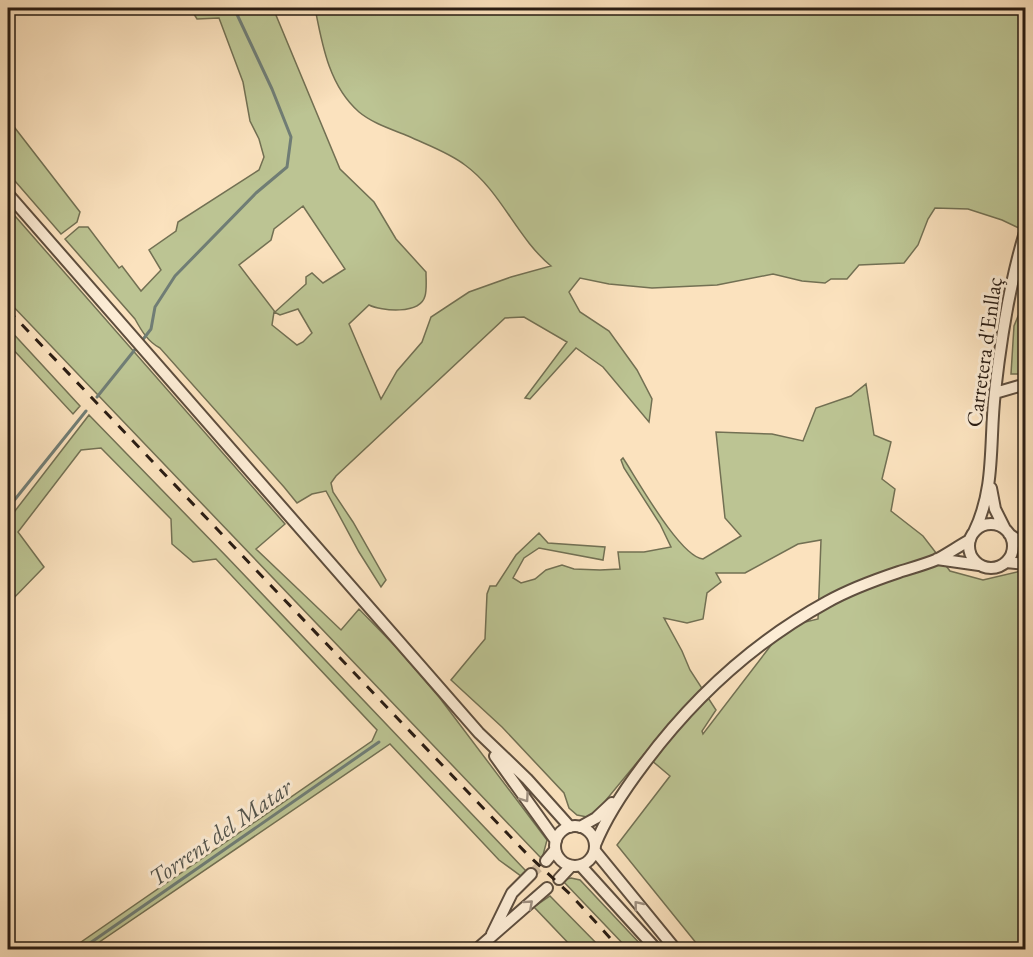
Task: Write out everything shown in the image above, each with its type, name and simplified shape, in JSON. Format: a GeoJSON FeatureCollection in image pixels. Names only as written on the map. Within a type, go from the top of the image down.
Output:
{"type":"FeatureCollection","features":[{"type":"Feature","properties":{"kind":"street"},"geometry":{"type":"LineString","coordinates":[[8,194],[479,733],[575,827],[588,831],[595,848],[676,950]]}},
{"type":"Feature","properties":{"kind":"street","name":"Carretera d'Enllaç"},"geometry":{"type":"LineString","coordinates":[[972,536],[985,507],[990,483],[997,374],[1009,301],[1026,229]]}},
{"type":"Feature","properties":{"kind":"street"},"geometry":{"type":"LineString","coordinates":[[995,393],[1019,386],[997,374]]}},
{"type":"Feature","properties":{"kind":"street","name":"Carretera d'Enllaç"},"geometry":{"type":"LineString","coordinates":[[990,483],[995,509],[1007,532]]}},
{"type":"Feature","properties":{"kind":"street"},"geometry":{"type":"LineString","coordinates":[[546,861],[561,832],[596,818],[624,790],[686,712],[715,682],[746,655],[785,627],[829,601],[883,577],[937,559],[985,525],[993,524],[1026,546]]}},
{"type":"Feature","properties":{"kind":"street"},"geometry":{"type":"LineString","coordinates":[[1006,562],[1013,548],[1007,532]]}},
{"type":"Feature","properties":{"kind":"street"},"geometry":{"type":"LineString","coordinates":[[972,536],[970,554],[979,565]]}},
{"type":"Feature","properties":{"kind":"street"},"geometry":{"type":"LineString","coordinates":[[937,559],[994,568],[1006,562],[1026,564]]}},
{"type":"Feature","properties":{"kind":"street"},"geometry":{"type":"LineString","coordinates":[[479,733],[555,845],[560,860],[576,866],[657,950]]}},
{"type":"Feature","properties":{"kind":"street"},"geometry":{"type":"LineString","coordinates":[[558,879],[589,860],[604,824],[624,790]]}},
{"type":"Feature","properties":{"kind":"street"},"geometry":{"type":"LineString","coordinates":[[490,937],[512,893],[531,874]]}},
{"type":"Feature","properties":{"kind":"street"},"geometry":{"type":"LineString","coordinates":[[476,950],[547,888]]}},
{"type":"Feature","properties":{"kind":"street"},"geometry":{"type":"LineString","coordinates":[[510,921],[512,893]]}},
{"type":"Feature","properties":{"kind":"green space"},"geometry":{"type":"Polygon","coordinates":[[[197,8],[273,8],[340,169],[374,202],[396,239],[426,272],[425,296],[422,302],[400,310],[382,309],[369,305],[349,324],[381,399],[397,371],[422,342],[431,317],[469,292],[551,266],[528,242],[489,188],[465,165],[452,156],[382,126],[359,112],[349,102],[340,90],[328,64],[315,8],[1025,8],[1025,231],[1002,220],[968,209],[935,208],[918,245],[904,263],[859,265],[847,279],[831,279],[825,283],[802,281],[773,274],[717,285],[652,288],[609,284],[580,278],[569,292],[580,312],[609,331],[637,370],[652,399],[649,422],[603,367],[576,348],[530,399],[525,398],[567,342],[524,317],[505,318],[331,483],[333,492],[386,580],[381,587],[326,491],[312,494],[297,503],[160,348],[148,339],[135,319],[65,239],[79,227],[88,227],[119,268],[122,266],[141,291],[161,270],[149,250],[176,231],[178,222],[259,170],[264,157],[259,139],[250,121],[243,82],[219,18],[197,19],[192,11],[197,8]],[[303,206],[274,229],[271,240],[239,265],[275,312],[306,284],[306,277],[312,273],[323,283],[345,269],[303,206]],[[298,309],[280,315],[274,312],[272,325],[297,345],[312,333],[298,309]]]}},
{"type":"Feature","properties":{"kind":"green space"},"geometry":{"type":"Polygon","coordinates":[[[8,119],[80,212],[77,222],[61,234],[8,173],[8,119]]]}},
{"type":"Feature","properties":{"kind":"green space"},"geometry":{"type":"Polygon","coordinates":[[[8,208],[285,524],[256,549],[341,630],[359,609],[396,647],[439,697],[547,840],[542,859],[8,301],[8,208]]]}},
{"type":"Feature","properties":{"kind":"green space"},"geometry":{"type":"Polygon","coordinates":[[[1025,265],[1025,374],[1011,374],[1014,326],[1021,309],[1025,265]]]}},
{"type":"Feature","properties":{"kind":"green space"},"geometry":{"type":"Polygon","coordinates":[[[8,328],[80,406],[73,414],[8,344],[8,328]]]}},
{"type":"Feature","properties":{"kind":"green space"},"geometry":{"type":"Polygon","coordinates":[[[866,384],[874,435],[891,442],[882,479],[895,489],[891,511],[923,536],[950,571],[983,580],[1025,570],[1025,949],[701,949],[617,845],[670,776],[644,754],[597,811],[587,817],[577,815],[569,808],[564,793],[502,727],[451,680],[485,639],[487,594],[490,586],[496,586],[516,555],[539,533],[548,543],[605,547],[603,560],[539,548],[524,558],[513,578],[521,583],[535,579],[546,570],[562,565],[574,569],[620,569],[618,552],[644,552],[671,547],[660,524],[624,468],[621,460],[623,458],[671,532],[694,555],[703,559],[741,536],[725,518],[716,432],[772,434],[803,441],[816,408],[851,396],[866,384]],[[821,540],[798,544],[745,573],[716,573],[721,582],[707,593],[703,619],[687,623],[664,618],[690,670],[716,710],[702,731],[703,734],[785,627],[818,619],[821,540]]]}},
{"type":"Feature","properties":{"kind":"green space"},"geometry":{"type":"Polygon","coordinates":[[[89,415],[527,872],[521,876],[499,860],[390,744],[89,949],[71,949],[372,741],[377,730],[216,559],[193,562],[172,544],[171,519],[101,448],[81,450],[18,532],[44,567],[8,604],[8,520],[89,415]]]}},
{"type":"Feature","properties":{"kind":"green space"},"geometry":{"type":"Polygon","coordinates":[[[571,878],[580,880],[645,949],[628,949],[562,880],[571,878]]]}},
{"type":"Feature","properties":{"kind":"green space"},"geometry":{"type":"Polygon","coordinates":[[[550,896],[602,949],[574,949],[534,907],[550,896]]]}},
{"type":"Feature","properties":{"kind":"waterway"},"geometry":{"type":"LineString","coordinates":[[141,342],[151,329],[155,307],[175,276],[256,193],[287,167],[291,137],[272,89],[234,8]]}},
{"type":"Feature","properties":{"kind":"waterway"},"geometry":{"type":"LineString","coordinates":[[97,397],[137,347]]}},
{"type":"Feature","properties":{"kind":"waterway"},"geometry":{"type":"LineString","coordinates":[[8,508],[86,411]]}},
{"type":"Feature","properties":{"kind":"waterway","name":"Torrent del Matar"},"geometry":{"type":"LineString","coordinates":[[80,950],[379,742]]}},
{"type":"Feature","properties":{"kind":"tunnel"},"geometry":{"type":"LineString","coordinates":[[531,874],[546,861]]}},
{"type":"Feature","properties":{"kind":"railway"},"geometry":{"type":"LineString","coordinates":[[8,310],[527,854],[571,895],[621,950]]}}]}
